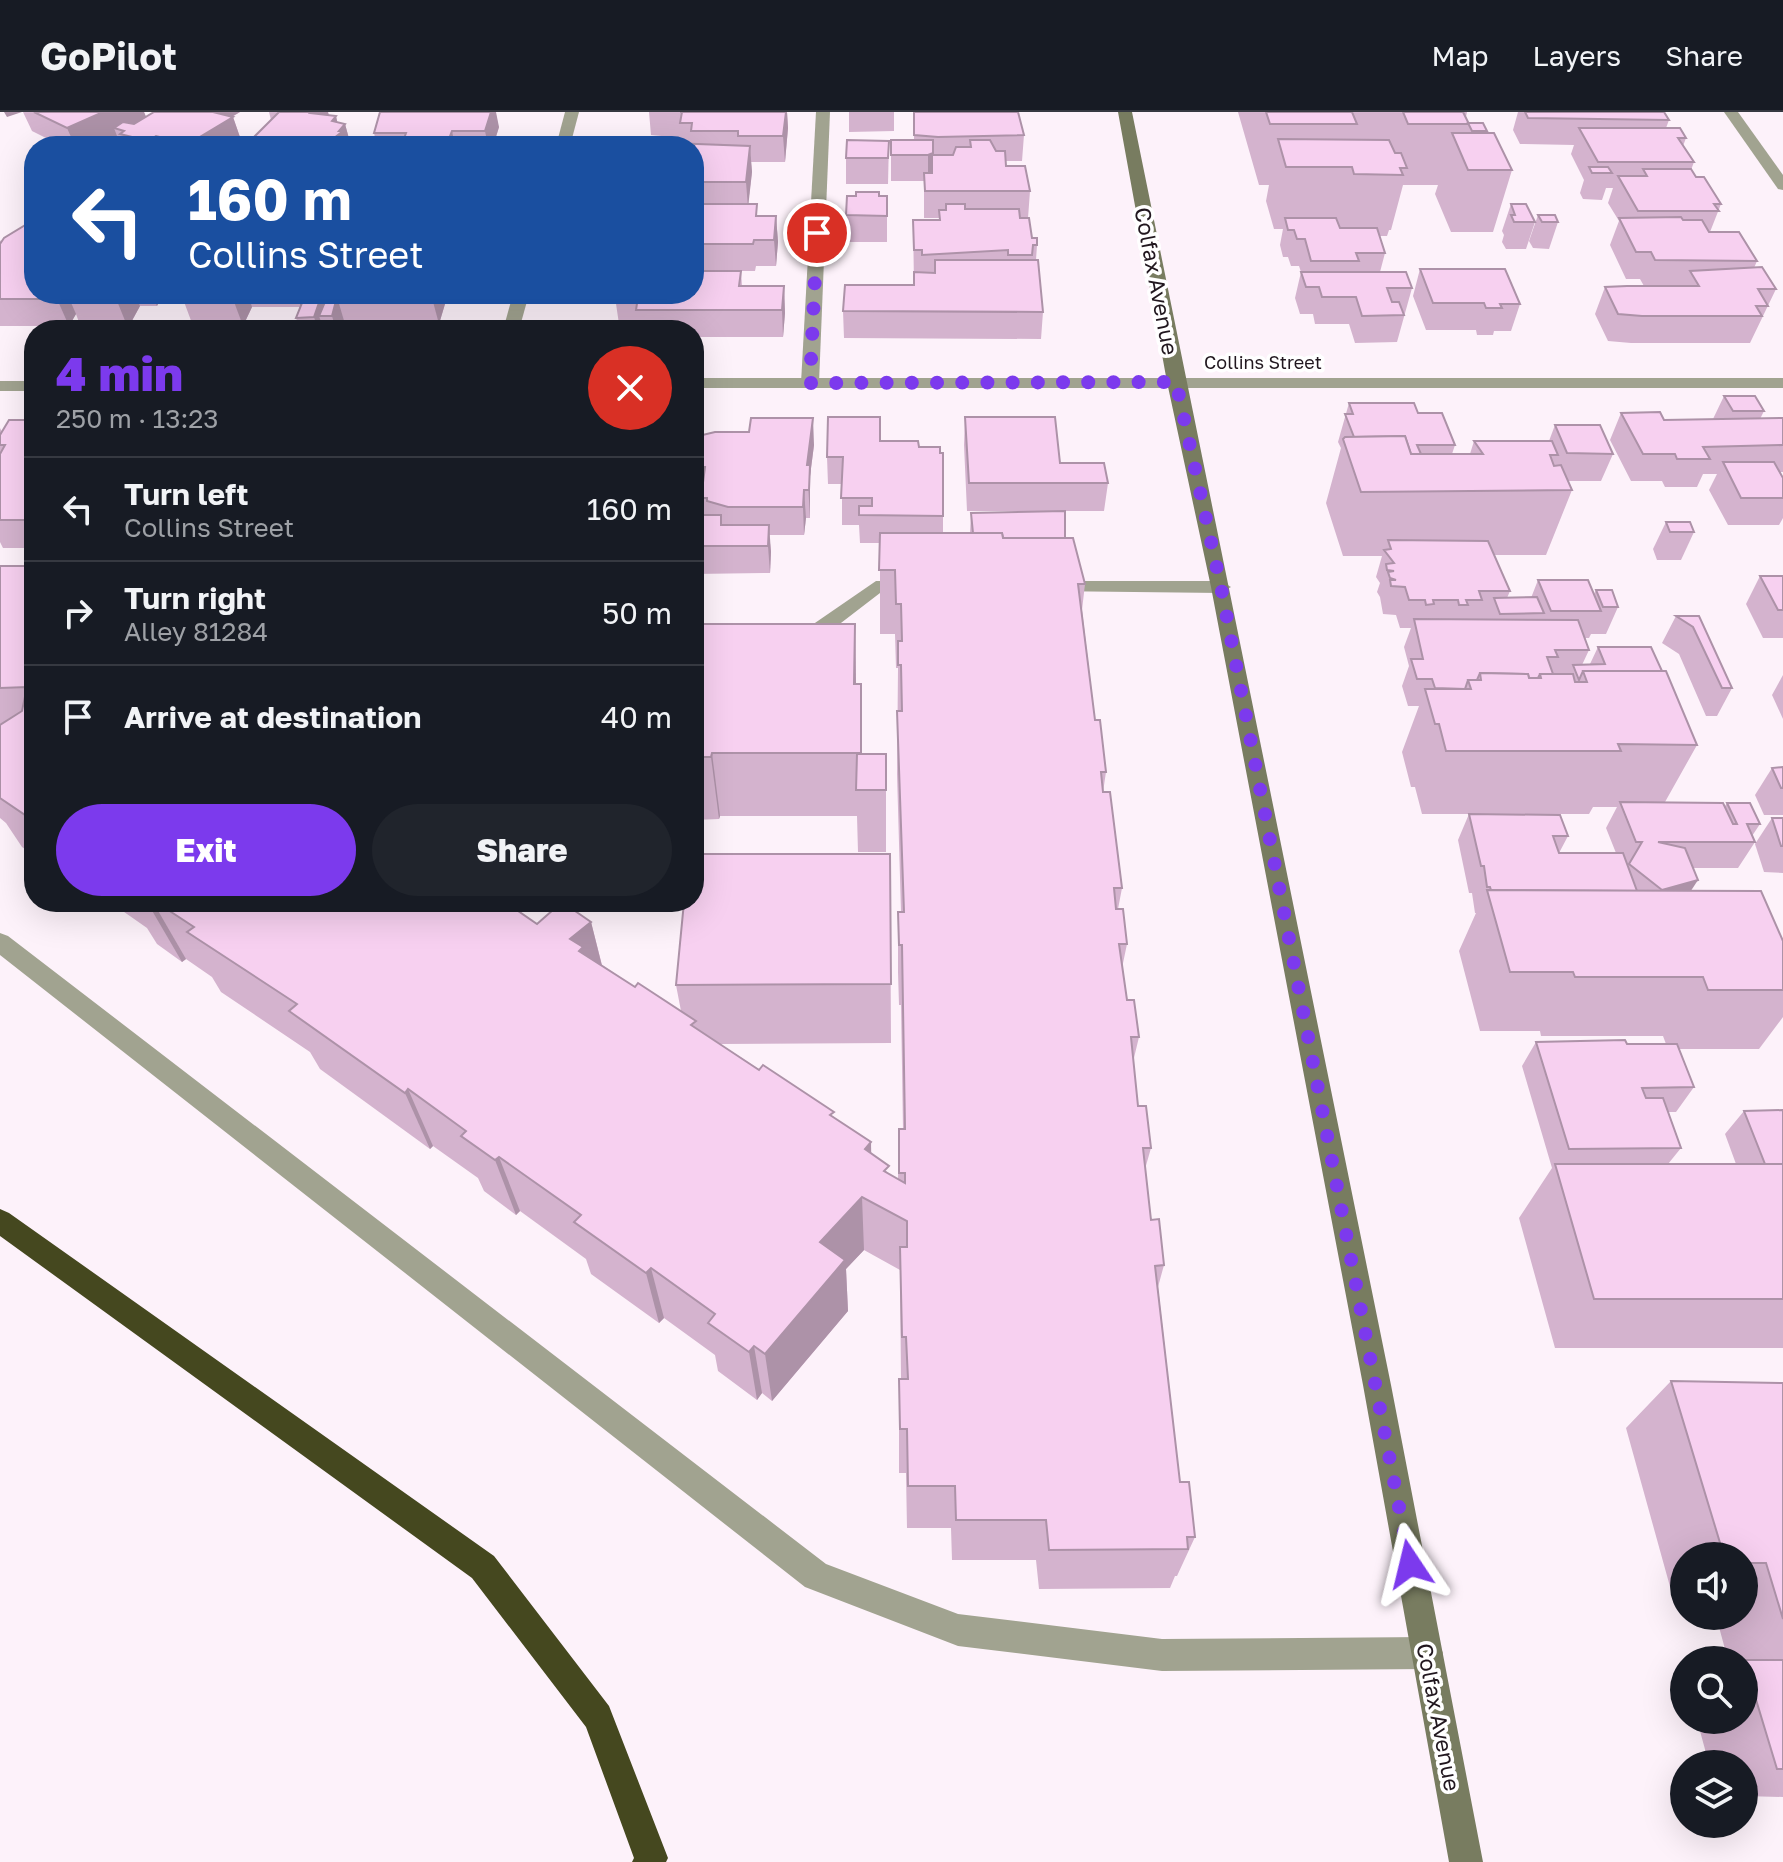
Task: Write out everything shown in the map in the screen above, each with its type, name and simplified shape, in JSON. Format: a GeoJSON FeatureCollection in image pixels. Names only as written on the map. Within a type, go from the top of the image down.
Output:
{"type":"FeatureCollection","features":[{"type":"Feature","properties":{"kind":"highway"},"geometry":{"type":"LineString","coordinates":[[0,1221],[483,1567],[598,1717],[651,1858],[649,1862]]}},
{"type":"Feature","properties":{"kind":"main road","name":"Colfax Avenue"},"geometry":{"type":"LineString","coordinates":[[1125,112],[1176,382],[1221,587],[1466,1862]]}},
{"type":"Feature","properties":{"kind":"street"},"geometry":{"type":"LineString","coordinates":[[566,136],[572,112]]}},
{"type":"Feature","properties":{"kind":"street"},"geometry":{"type":"LineString","coordinates":[[810,383],[823,112]]}},
{"type":"Feature","properties":{"kind":"street"},"geometry":{"type":"LineString","coordinates":[[1731,112],[1783,186]]}},
{"type":"Feature","properties":{"kind":"street","name":"Collins Street"},"geometry":{"type":"LineString","coordinates":[[704,383],[1783,383]]}},
{"type":"Feature","properties":{"kind":"street"},"geometry":{"type":"LineString","coordinates":[[0,386],[24,386]]}},
{"type":"Feature","properties":{"kind":"street"},"geometry":{"type":"LineString","coordinates":[[786,632],[817,631],[876,587],[939,587]]}},
{"type":"Feature","properties":{"kind":"street"},"geometry":{"type":"LineString","coordinates":[[1033,587],[1221,587]]}},
{"type":"Feature","properties":{"kind":"street"},"geometry":{"type":"LineString","coordinates":[[0,942],[816,1576],[958,1630],[1162,1655],[1427,1653]]}},
{"type":"Feature","properties":{"kind":"building"},"geometry":{"type":"Polygon","coordinates":[[[34,112],[103,112],[67,128],[34,112]]]}},
{"type":"Feature","properties":{"kind":"building"},"geometry":{"type":"Polygon","coordinates":[[[154,112],[213,112],[233,117],[201,136],[128,136],[114,128],[123,122],[134,124],[154,112]]]}},
{"type":"Feature","properties":{"kind":"building"},"geometry":{"type":"Polygon","coordinates":[[[279,112],[336,116],[332,121],[345,124],[337,136],[255,136],[279,112]]]}},
{"type":"Feature","properties":{"kind":"building"},"geometry":{"type":"Polygon","coordinates":[[[380,112],[491,112],[485,131],[452,131],[450,136],[374,133],[380,112]]]}},
{"type":"Feature","properties":{"kind":"building"},"geometry":{"type":"Polygon","coordinates":[[[682,112],[786,112],[783,136],[738,136],[738,131],[691,131],[692,123],[680,123],[682,112]]]}},
{"type":"Feature","properties":{"kind":"building"},"geometry":{"type":"Polygon","coordinates":[[[914,112],[1018,112],[1024,135],[914,135],[914,112]]]}},
{"type":"Feature","properties":{"kind":"building"},"geometry":{"type":"Polygon","coordinates":[[[1266,112],[1352,112],[1357,124],[1270,124],[1266,112]]]}},
{"type":"Feature","properties":{"kind":"building"},"geometry":{"type":"Polygon","coordinates":[[[1403,112],[1463,112],[1469,124],[1408,124],[1403,112]]]}},
{"type":"Feature","properties":{"kind":"building"},"geometry":{"type":"Polygon","coordinates":[[[1525,112],[1664,112],[1669,120],[1528,118],[1525,112]]]}},
{"type":"Feature","properties":{"kind":"building"},"geometry":{"type":"Polygon","coordinates":[[[1468,123],[1483,123],[1487,131],[1472,131],[1468,123]]]}},
{"type":"Feature","properties":{"kind":"building"},"geometry":{"type":"Polygon","coordinates":[[[1579,128],[1680,128],[1686,138],[1678,138],[1694,162],[1598,162],[1579,128]]]}},
{"type":"Feature","properties":{"kind":"building"},"geometry":{"type":"Polygon","coordinates":[[[1452,133],[1494,133],[1512,170],[1468,170],[1452,133]]]}},
{"type":"Feature","properties":{"kind":"building"},"geometry":{"type":"Polygon","coordinates":[[[1278,139],[1389,140],[1395,153],[1401,153],[1407,168],[1400,168],[1403,175],[1354,174],[1352,167],[1286,167],[1278,139]]]}},
{"type":"Feature","properties":{"kind":"building"},"geometry":{"type":"Polygon","coordinates":[[[847,140],[889,141],[888,158],[846,158],[847,140]]]}},
{"type":"Feature","properties":{"kind":"building"},"geometry":{"type":"Polygon","coordinates":[[[891,140],[933,140],[933,153],[891,155],[891,140]]]}},
{"type":"Feature","properties":{"kind":"building"},"geometry":{"type":"Polygon","coordinates":[[[970,140],[990,140],[996,151],[1005,151],[1006,166],[1025,166],[1030,191],[925,191],[924,173],[932,173],[932,155],[953,155],[956,147],[971,147],[970,140]]]}},
{"type":"Feature","properties":{"kind":"building"},"geometry":{"type":"Polygon","coordinates":[[[704,144],[750,146],[746,182],[704,182],[704,144]]]}},
{"type":"Feature","properties":{"kind":"building"},"geometry":{"type":"Polygon","coordinates":[[[1589,167],[1608,167],[1612,173],[1592,173],[1589,167]]]}},
{"type":"Feature","properties":{"kind":"building"},"geometry":{"type":"Polygon","coordinates":[[[1643,169],[1691,169],[1696,177],[1704,177],[1721,204],[1714,204],[1719,211],[1638,211],[1618,176],[1647,176],[1643,169]]]}},
{"type":"Feature","properties":{"kind":"building"},"geometry":{"type":"Polygon","coordinates":[[[856,192],[879,192],[879,196],[887,196],[887,216],[846,215],[847,196],[856,196],[856,192]]]}},
{"type":"Feature","properties":{"kind":"building"},"geometry":{"type":"Polygon","coordinates":[[[704,204],[757,204],[756,216],[776,216],[774,240],[754,240],[753,244],[704,244],[704,204]]]}},
{"type":"Feature","properties":{"kind":"building"},"geometry":{"type":"Polygon","coordinates":[[[946,204],[965,204],[965,209],[1019,209],[1020,218],[1029,218],[1032,238],[1037,238],[1032,255],[1008,255],[1008,250],[922,255],[922,250],[914,250],[913,220],[940,220],[939,210],[946,210],[946,204]]]}},
{"type":"Feature","properties":{"kind":"building"},"geometry":{"type":"Polygon","coordinates":[[[1511,204],[1526,204],[1535,222],[1514,222],[1511,204]]]}},
{"type":"Feature","properties":{"kind":"building"},"geometry":{"type":"Polygon","coordinates":[[[1538,215],[1555,215],[1558,222],[1542,222],[1538,215]]]}},
{"type":"Feature","properties":{"kind":"building"},"geometry":{"type":"Polygon","coordinates":[[[1681,217],[1683,220],[1702,220],[1709,232],[1739,232],[1757,261],[1655,260],[1651,252],[1636,252],[1619,218],[1681,217]]]}},
{"type":"Feature","properties":{"kind":"building"},"geometry":{"type":"Polygon","coordinates":[[[1285,218],[1336,218],[1340,228],[1377,228],[1385,253],[1356,253],[1359,261],[1311,261],[1305,239],[1297,239],[1294,230],[1288,230],[1285,218]]]}},
{"type":"Feature","properties":{"kind":"building"},"geometry":{"type":"Polygon","coordinates":[[[24,226],[24,299],[0,299],[0,244],[24,226]]]}},
{"type":"Feature","properties":{"kind":"building"},"geometry":{"type":"Polygon","coordinates":[[[935,260],[1038,260],[1043,312],[843,311],[845,285],[914,285],[914,272],[935,273],[935,260]]]}},
{"type":"Feature","properties":{"kind":"building"},"geometry":{"type":"Polygon","coordinates":[[[1762,267],[1776,289],[1758,289],[1768,306],[1756,306],[1762,316],[1618,314],[1605,287],[1699,286],[1690,271],[1762,267]]]}},
{"type":"Feature","properties":{"kind":"building"},"geometry":{"type":"Polygon","coordinates":[[[1420,269],[1505,269],[1520,304],[1486,308],[1484,303],[1433,303],[1420,269]]]}},
{"type":"Feature","properties":{"kind":"building"},"geometry":{"type":"Polygon","coordinates":[[[704,271],[741,271],[739,286],[784,286],[782,310],[636,310],[637,304],[704,304],[704,271]]]}},
{"type":"Feature","properties":{"kind":"building"},"geometry":{"type":"Polygon","coordinates":[[[1301,272],[1406,272],[1412,288],[1387,288],[1392,302],[1399,302],[1404,315],[1362,316],[1356,297],[1322,297],[1319,287],[1306,287],[1301,272]]]}},
{"type":"Feature","properties":{"kind":"building"},"geometry":{"type":"Polygon","coordinates":[[[302,304],[319,304],[314,317],[296,318],[302,304]]]}},
{"type":"Feature","properties":{"kind":"building"},"geometry":{"type":"Polygon","coordinates":[[[324,304],[335,304],[332,316],[319,316],[324,304]]]}},
{"type":"Feature","properties":{"kind":"building"},"geometry":{"type":"Polygon","coordinates":[[[1724,396],[1755,396],[1764,411],[1733,411],[1724,396]]]}},
{"type":"Feature","properties":{"kind":"building"},"geometry":{"type":"Polygon","coordinates":[[[1349,403],[1414,403],[1418,413],[1442,413],[1455,445],[1417,445],[1421,454],[1411,454],[1405,436],[1354,437],[1345,414],[1353,414],[1349,403]]]}},
{"type":"Feature","properties":{"kind":"building"},"geometry":{"type":"Polygon","coordinates":[[[1660,412],[1664,420],[1783,418],[1783,445],[1703,447],[1710,459],[1677,459],[1675,454],[1643,454],[1621,413],[1660,412]]]}},
{"type":"Feature","properties":{"kind":"building"},"geometry":{"type":"Polygon","coordinates":[[[828,417],[880,417],[880,441],[918,441],[919,447],[940,447],[940,453],[943,453],[943,516],[859,515],[859,506],[872,506],[872,498],[841,498],[843,457],[827,457],[828,417]]]}},
{"type":"Feature","properties":{"kind":"building"},"geometry":{"type":"Polygon","coordinates":[[[965,417],[1055,417],[1060,463],[1104,463],[1108,483],[969,483],[965,417]]]}},
{"type":"Feature","properties":{"kind":"building"},"geometry":{"type":"Polygon","coordinates":[[[751,418],[813,418],[807,465],[810,465],[809,490],[804,490],[803,507],[728,507],[704,498],[704,435],[749,432],[751,418]]]}},
{"type":"Feature","properties":{"kind":"building"},"geometry":{"type":"Polygon","coordinates":[[[9,420],[24,420],[24,520],[0,520],[0,454],[5,445],[0,445],[0,435],[9,420]]]}},
{"type":"Feature","properties":{"kind":"building"},"geometry":{"type":"Polygon","coordinates":[[[1555,425],[1600,425],[1613,454],[1567,453],[1555,425]]]}},
{"type":"Feature","properties":{"kind":"building"},"geometry":{"type":"Polygon","coordinates":[[[1405,436],[1411,454],[1483,454],[1474,441],[1552,441],[1558,455],[1550,455],[1554,466],[1561,465],[1572,490],[1361,492],[1343,439],[1405,436]]]}},
{"type":"Feature","properties":{"kind":"building"},"geometry":{"type":"Polygon","coordinates":[[[1723,462],[1774,462],[1783,478],[1783,498],[1741,498],[1723,462]]]}},
{"type":"Feature","properties":{"kind":"building"},"geometry":{"type":"Polygon","coordinates":[[[1065,511],[1065,538],[1003,538],[1002,533],[973,533],[971,513],[1065,511]]]}},
{"type":"Feature","properties":{"kind":"building"},"geometry":{"type":"Polygon","coordinates":[[[704,515],[721,515],[721,525],[769,525],[768,546],[704,546],[704,515]]]}},
{"type":"Feature","properties":{"kind":"building"},"geometry":{"type":"Polygon","coordinates":[[[1666,522],[1690,522],[1694,532],[1670,532],[1666,522]]]}},
{"type":"Feature","properties":{"kind":"building"},"geometry":{"type":"Polygon","coordinates":[[[880,533],[1002,533],[1003,538],[1073,538],[1085,584],[1078,584],[1095,720],[1100,720],[1106,772],[1101,772],[1103,792],[1110,792],[1122,888],[1114,888],[1116,909],[1123,909],[1127,944],[1119,944],[1127,1000],[1134,1000],[1139,1037],[1131,1037],[1138,1106],[1146,1106],[1151,1148],[1143,1148],[1151,1220],[1159,1219],[1164,1265],[1155,1266],[1180,1482],[1189,1482],[1195,1537],[1187,1537],[1188,1549],[1049,1550],[1046,1520],[956,1520],[955,1486],[908,1486],[907,1429],[900,1429],[899,1379],[908,1379],[906,1337],[902,1337],[900,1247],[907,1247],[907,1221],[862,1197],[820,1242],[845,1260],[765,1354],[754,1346],[749,1352],[708,1323],[715,1314],[651,1268],[646,1273],[574,1222],[581,1215],[499,1157],[495,1160],[461,1136],[466,1131],[408,1089],[405,1093],[289,1011],[297,1004],[187,932],[194,927],[171,912],[520,912],[537,924],[551,912],[576,912],[591,922],[570,939],[583,947],[579,951],[635,987],[638,983],[696,1021],[691,1025],[759,1070],[763,1065],[834,1112],[830,1115],[871,1142],[865,1149],[889,1166],[884,1171],[905,1183],[905,1173],[899,1173],[899,1129],[905,1129],[902,945],[899,945],[898,912],[904,912],[897,711],[902,711],[901,665],[898,665],[898,641],[902,641],[901,604],[896,604],[895,570],[879,570],[880,533]]]}},
{"type":"Feature","properties":{"kind":"building"},"geometry":{"type":"Polygon","coordinates":[[[1388,540],[1488,541],[1510,591],[1479,591],[1482,600],[1466,600],[1468,605],[1459,605],[1458,600],[1433,600],[1434,604],[1426,605],[1425,600],[1409,600],[1405,587],[1391,586],[1390,580],[1396,580],[1390,578],[1388,572],[1394,571],[1387,570],[1386,564],[1394,563],[1384,550],[1391,549],[1388,540]]]}},
{"type":"Feature","properties":{"kind":"building"},"geometry":{"type":"Polygon","coordinates":[[[0,566],[24,566],[24,687],[0,688],[0,566]]]}},
{"type":"Feature","properties":{"kind":"building"},"geometry":{"type":"Polygon","coordinates":[[[1760,576],[1783,576],[1783,610],[1778,610],[1760,576]]]}},
{"type":"Feature","properties":{"kind":"building"},"geometry":{"type":"Polygon","coordinates":[[[1538,580],[1588,580],[1601,611],[1551,611],[1538,580]]]}},
{"type":"Feature","properties":{"kind":"building"},"geometry":{"type":"Polygon","coordinates":[[[1596,590],[1612,590],[1618,607],[1603,607],[1596,590]]]}},
{"type":"Feature","properties":{"kind":"building"},"geometry":{"type":"Polygon","coordinates":[[[1537,597],[1544,613],[1500,614],[1494,598],[1537,597]]]}},
{"type":"Feature","properties":{"kind":"building"},"geometry":{"type":"Polygon","coordinates":[[[1676,616],[1699,616],[1732,688],[1722,688],[1693,627],[1676,616]]]}},
{"type":"Feature","properties":{"kind":"building"},"geometry":{"type":"Polygon","coordinates":[[[1414,619],[1578,620],[1589,650],[1555,650],[1558,657],[1547,657],[1553,674],[1540,674],[1538,678],[1529,678],[1528,674],[1480,673],[1477,680],[1468,680],[1465,689],[1435,688],[1432,679],[1417,679],[1411,659],[1423,659],[1414,619]]]}},
{"type":"Feature","properties":{"kind":"building"},"geometry":{"type":"Polygon","coordinates":[[[704,624],[855,624],[854,684],[861,684],[861,753],[712,753],[711,757],[704,757],[704,624]]]}},
{"type":"Feature","properties":{"kind":"building"},"geometry":{"type":"Polygon","coordinates":[[[1598,647],[1651,647],[1662,671],[1583,671],[1579,680],[1573,665],[1605,664],[1598,647]]]}},
{"type":"Feature","properties":{"kind":"building"},"geometry":{"type":"Polygon","coordinates":[[[1583,671],[1666,671],[1697,745],[1618,744],[1621,751],[1446,751],[1425,689],[1471,689],[1468,680],[1481,680],[1480,673],[1528,674],[1529,678],[1541,678],[1540,674],[1573,674],[1575,682],[1587,682],[1583,671]]]}},
{"type":"Feature","properties":{"kind":"building"},"geometry":{"type":"Polygon","coordinates":[[[24,701],[24,814],[0,798],[0,725],[22,711],[24,701]]]}},
{"type":"Feature","properties":{"kind":"building"},"geometry":{"type":"Polygon","coordinates":[[[857,754],[886,754],[886,790],[856,790],[857,754]]]}},
{"type":"Feature","properties":{"kind":"building"},"geometry":{"type":"Polygon","coordinates":[[[1783,767],[1783,788],[1781,788],[1772,768],[1783,767]]]}},
{"type":"Feature","properties":{"kind":"building"},"geometry":{"type":"Polygon","coordinates":[[[1620,802],[1723,803],[1733,824],[1737,824],[1727,803],[1750,803],[1760,824],[1747,824],[1755,842],[1658,842],[1685,848],[1698,880],[1662,890],[1629,864],[1642,842],[1636,842],[1620,802]]]}},
{"type":"Feature","properties":{"kind":"building"},"geometry":{"type":"Polygon","coordinates":[[[1469,814],[1560,815],[1568,836],[1553,836],[1559,853],[1623,853],[1637,891],[1491,890],[1487,887],[1469,814]]]}},
{"type":"Feature","properties":{"kind":"building"},"geometry":{"type":"Polygon","coordinates":[[[1772,818],[1783,818],[1783,846],[1781,846],[1772,818]]]}},
{"type":"Feature","properties":{"kind":"building"},"geometry":{"type":"Polygon","coordinates":[[[704,854],[890,854],[891,984],[676,985],[683,912],[704,912],[704,854]]]}},
{"type":"Feature","properties":{"kind":"building"},"geometry":{"type":"Polygon","coordinates":[[[1487,890],[1761,891],[1783,941],[1783,990],[1708,990],[1703,977],[1575,977],[1573,972],[1510,972],[1487,890]]]}},
{"type":"Feature","properties":{"kind":"building"},"geometry":{"type":"Polygon","coordinates":[[[1625,1040],[1627,1044],[1677,1044],[1694,1087],[1642,1088],[1646,1098],[1663,1098],[1681,1148],[1569,1149],[1536,1042],[1625,1040]]]}},
{"type":"Feature","properties":{"kind":"building"},"geometry":{"type":"Polygon","coordinates":[[[1783,1110],[1783,1164],[1765,1164],[1744,1111],[1783,1110]]]}},
{"type":"Feature","properties":{"kind":"building"},"geometry":{"type":"Polygon","coordinates":[[[1555,1164],[1783,1164],[1783,1299],[1594,1299],[1555,1164]]]}},
{"type":"Feature","properties":{"kind":"building"},"geometry":{"type":"Polygon","coordinates":[[[1671,1381],[1783,1383],[1783,1619],[1766,1563],[1758,1563],[1758,1542],[1720,1542],[1671,1381]]]}},
{"type":"Feature","properties":{"kind":"building"},"geometry":{"type":"Polygon","coordinates":[[[1758,1660],[1783,1660],[1783,1769],[1777,1769],[1758,1706],[1758,1660]]]}},
{"type":"Feature","properties":{"kind":"route"},"geometry":{"type":"LineString","coordinates":[[817,233],[810,383],[1176,382],[1221,587],[1410,1564]]}}]}
